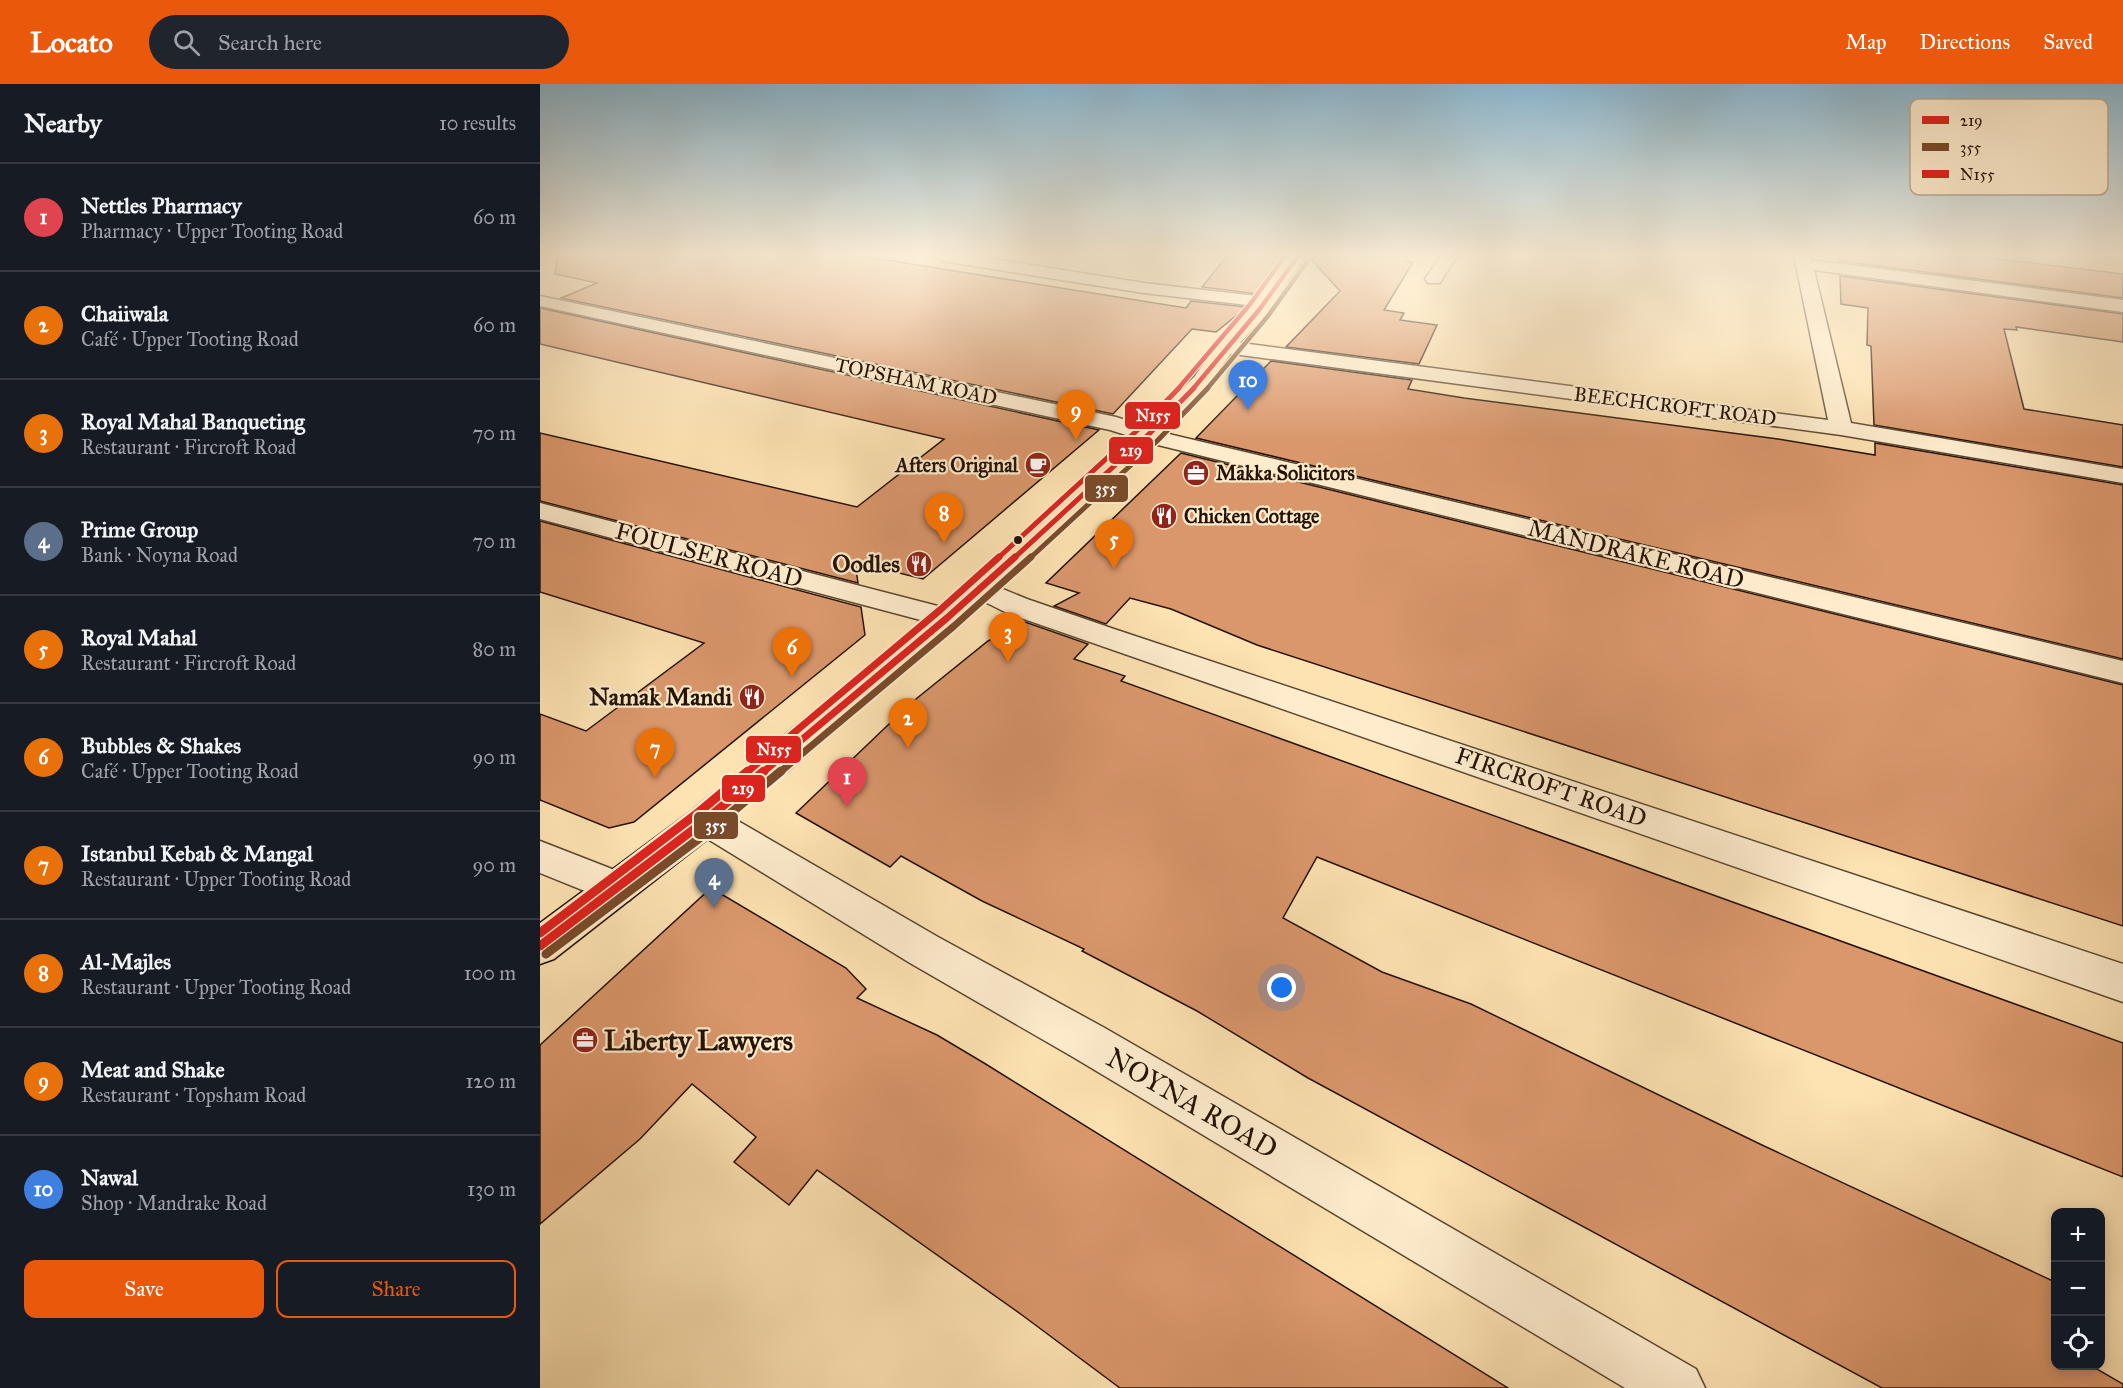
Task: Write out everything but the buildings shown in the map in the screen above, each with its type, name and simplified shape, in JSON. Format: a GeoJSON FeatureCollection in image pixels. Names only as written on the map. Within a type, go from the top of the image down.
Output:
{"type":"FeatureCollection","features":[{"type":"Feature","properties":{"kind":"highway"},"geometry":{"type":"LineString","coordinates":[[540,946],[706,820],[981,589],[1150,434],[1201,381],[1251,317]]}},
{"type":"Feature","properties":{"kind":"street","name":"TOPSHAM ROAD"},"geometry":{"type":"LineString","coordinates":[[615,317],[924,382],[1150,434]]}},
{"type":"Feature","properties":{"kind":"street"},"geometry":{"type":"LineString","coordinates":[[1816,317],[1841,428]]}},
{"type":"Feature","properties":{"kind":"street","name":"BEECHCROFT ROAD"},"geometry":{"type":"LineString","coordinates":[[1226,347],[1841,428],[2123,476]]}},
{"type":"Feature","properties":{"kind":"street","name":"MANDRAKE ROAD"},"geometry":{"type":"LineString","coordinates":[[1150,434],[2123,672]]}},
{"type":"Feature","properties":{"kind":"street","name":"FOULSER ROAD"},"geometry":{"type":"LineString","coordinates":[[540,511],[947,618]]}},
{"type":"Feature","properties":{"kind":"street","name":"FIRCROFT ROAD"},"geometry":{"type":"LineString","coordinates":[[981,589],[1017,606],[1104,636],[2123,982]]}},
{"type":"Feature","properties":{"kind":"street","name":"NOYNA ROAD"},"geometry":{"type":"LineString","coordinates":[[706,820],[924,950],[1098,1048],[1677,1388]]}},
{"type":"Feature","properties":{"kind":"street"},"geometry":{"type":"LineString","coordinates":[[540,856],[618,888]]}},
{"type":"Feature","properties":{"kind":"transit line","name":"N155"},"geometry":{"type":"LineString","coordinates":[[540,933],[699,812],[940,610],[1143,425],[1193,374],[1239,317]]}},
{"type":"Feature","properties":{"kind":"transit line","name":"219"},"geometry":{"type":"LineString","coordinates":[[540,946],[706,820],[947,618],[1150,433],[1201,381],[1226,347],[1253,317]]}},
{"type":"Feature","properties":{"kind":"transit line","name":"355"},"geometry":{"type":"LineString","coordinates":[[546,954],[713,828],[954,626],[1157,441],[1208,388],[1267,317]]}},
{"type":"Feature","properties":{"kind":"place","name":"Nawal"},"geometry":{"type":"Point","coordinates":[1248,410]}},
{"type":"Feature","properties":{"kind":"place","name":"Meat and Shake"},"geometry":{"type":"Point","coordinates":[1076,440]}},
{"type":"Feature","properties":{"kind":"place","name":"Afters Original"},"geometry":{"type":"Point","coordinates":[1038,465]}},
{"type":"Feature","properties":{"kind":"place","name":"Makka Solicitors"},"geometry":{"type":"Point","coordinates":[1196,473]}},
{"type":"Feature","properties":{"kind":"place","name":"Chicken Cottage"},"geometry":{"type":"Point","coordinates":[1164,516]}},
{"type":"Feature","properties":{"kind":"place","name":"Al-Majles"},"geometry":{"type":"Point","coordinates":[944,543]}},
{"type":"Feature","properties":{"kind":"place","name":"Oodles"},"geometry":{"type":"Point","coordinates":[919,564]}},
{"type":"Feature","properties":{"kind":"place","name":"Royal Mahal"},"geometry":{"type":"Point","coordinates":[1114,569]}},
{"type":"Feature","properties":{"kind":"place","name":"Royal Mahal Banqueting"},"geometry":{"type":"Point","coordinates":[1008,662]}},
{"type":"Feature","properties":{"kind":"place","name":"Bubbles & Shakes"},"geometry":{"type":"Point","coordinates":[792,677]}},
{"type":"Feature","properties":{"kind":"place","name":"Namak Mandi"},"geometry":{"type":"Point","coordinates":[752,697]}},
{"type":"Feature","properties":{"kind":"place","name":"Chaiiwala"},"geometry":{"type":"Point","coordinates":[908,748]}},
{"type":"Feature","properties":{"kind":"place","name":"Istanbul Kebab & Mangal"},"geometry":{"type":"Point","coordinates":[655,778]}},
{"type":"Feature","properties":{"kind":"place","name":"Nettles Pharmacy"},"geometry":{"type":"Point","coordinates":[847,807]}},
{"type":"Feature","properties":{"kind":"place","name":"Prime Group"},"geometry":{"type":"Point","coordinates":[714,908]}},
{"type":"Feature","properties":{"kind":"place","name":"Liberty Lawyers"},"geometry":{"type":"Point","coordinates":[585,1040]}}]}
